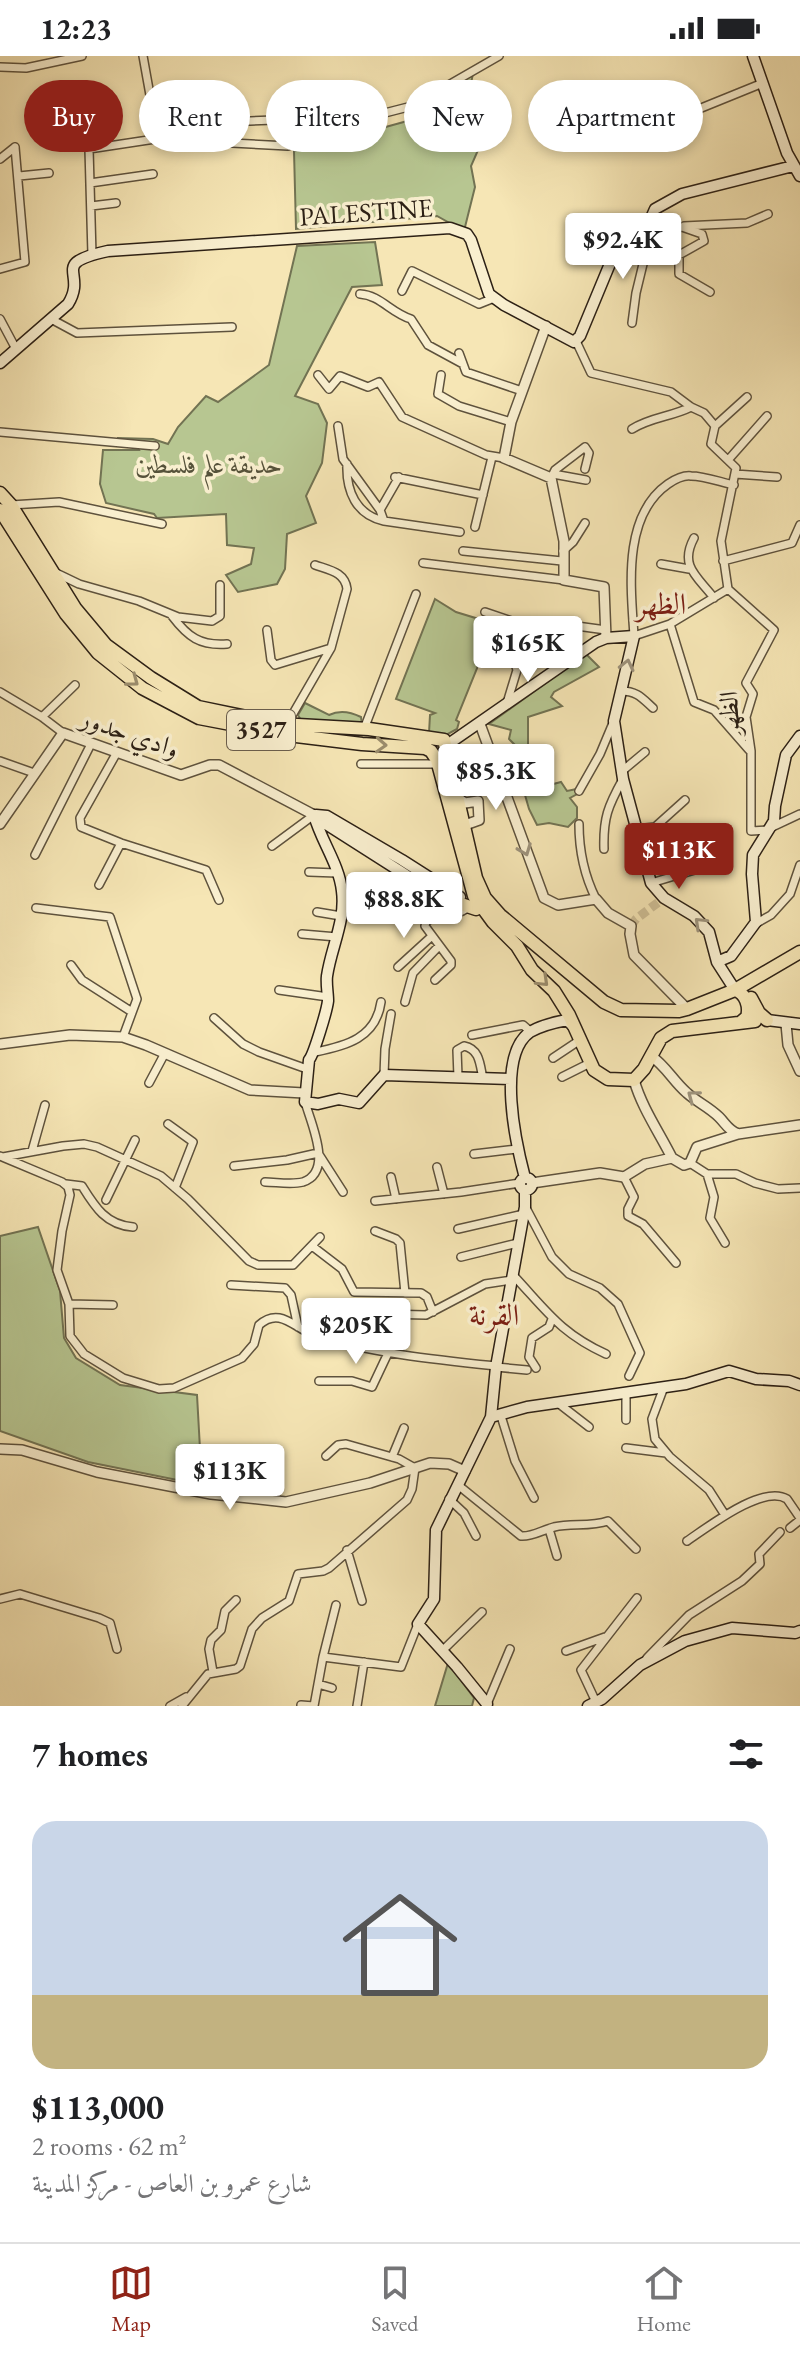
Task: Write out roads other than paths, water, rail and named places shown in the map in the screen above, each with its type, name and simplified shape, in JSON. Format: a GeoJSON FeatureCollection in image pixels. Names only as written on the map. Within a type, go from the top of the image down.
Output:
{"type":"FeatureCollection","features":[{"type":"Feature","properties":{"kind":"main road"},"geometry":{"type":"LineString","coordinates":[[753,56],[772,113],[800,176]]}},
{"type":"Feature","properties":{"kind":"main road"},"geometry":{"type":"LineString","coordinates":[[494,298],[572,342],[576,341],[620,241],[648,232],[655,209],[682,194],[793,166]]}},
{"type":"Feature","properties":{"kind":"main road","name":"PALESTINE"},"geometry":{"type":"LineString","coordinates":[[92,255],[108,251],[450,228],[467,234],[471,240],[484,285],[494,298]]}},
{"type":"Feature","properties":{"kind":"main road"},"geometry":{"type":"LineString","coordinates":[[0,363],[72,298],[74,265],[80,257],[92,255]]}},
{"type":"Feature","properties":{"kind":"main road","name":"3527"},"geometry":{"type":"LineString","coordinates":[[0,493],[5,508],[74,624],[98,653],[142,688],[199,718],[288,735],[427,748],[438,762]]}},
{"type":"Feature","properties":{"kind":"main road"},"geometry":{"type":"LineString","coordinates":[[5,508],[52,572]]}},
{"type":"Feature","properties":{"kind":"main road","name":"3527"},"geometry":{"type":"LineString","coordinates":[[52,572],[75,608],[106,645],[198,707],[287,724],[441,738],[447,745]]}},
{"type":"Feature","properties":{"kind":"main road"},"geometry":{"type":"LineString","coordinates":[[472,901],[476,878],[438,762],[436,745],[447,745],[480,724],[606,634],[634,636],[614,721],[622,775],[651,883],[664,898],[694,916],[709,932],[717,962],[740,987],[762,1019]]}},
{"type":"Feature","properties":{"kind":"main road"},"geometry":{"type":"LineString","coordinates":[[717,962],[731,956],[755,924],[753,855],[774,821],[786,755],[799,735]]}},
{"type":"Feature","properties":{"kind":"main road"},"geometry":{"type":"LineString","coordinates":[[447,745],[458,823]]}},
{"type":"Feature","properties":{"kind":"main road"},"geometry":{"type":"LineString","coordinates":[[314,815],[342,891],[341,916],[327,977],[328,997],[315,1052],[307,1069],[305,1098],[318,1104],[339,1099],[359,1103],[384,1075],[511,1079]]}},
{"type":"Feature","properties":{"kind":"main road"},"geometry":{"type":"LineString","coordinates":[[314,815],[413,879],[472,901]]}},
{"type":"Feature","properties":{"kind":"main road"},"geometry":{"type":"LineString","coordinates":[[314,815],[327,816],[472,901],[617,1009],[687,1009],[740,987],[800,952]]}},
{"type":"Feature","properties":{"kind":"main road"},"geometry":{"type":"LineString","coordinates":[[499,923],[532,970],[554,991],[565,1008],[594,1070],[608,1079],[634,1080],[661,1038],[672,1031],[762,1019],[800,1024]]}},
{"type":"Feature","properties":{"kind":"main road"},"geometry":{"type":"LineString","coordinates":[[740,987],[749,1008],[747,1017],[740,1023]]}},
{"type":"Feature","properties":{"kind":"main road"},"geometry":{"type":"LineString","coordinates":[[559,1021],[565,1008]]}},
{"type":"Feature","properties":{"kind":"main road"},"geometry":{"type":"LineString","coordinates":[[687,1009],[684,1020],[696,1026]]}},
{"type":"Feature","properties":{"kind":"main road"},"geometry":{"type":"LineString","coordinates":[[487,1705],[418,1624],[434,1599],[436,1530],[449,1499],[496,1416],[496,1366],[525,1210],[526,1184],[517,1149],[511,1079],[518,1045],[531,1032],[559,1021],[567,1020],[577,1034]]}},
{"type":"Feature","properties":{"kind":"main road"},"geometry":{"type":"LineString","coordinates":[[496,1416],[527,1407],[686,1384],[729,1371],[756,1379],[789,1381],[800,1385]]}},
{"type":"Feature","properties":{"kind":"main road"},"geometry":{"type":"LineString","coordinates":[[592,1704],[640,1665],[685,1641],[732,1628],[800,1631]]}},
{"type":"Feature","properties":{"kind":"street"},"geometry":{"type":"LineString","coordinates":[[0,67],[26,68],[82,56]]}},
{"type":"Feature","properties":{"kind":"street"},"geometry":{"type":"LineString","coordinates":[[143,56],[147,80]]}},
{"type":"Feature","properties":{"kind":"street"},"geometry":{"type":"LineString","coordinates":[[250,144],[288,146],[314,129],[412,106],[499,56]]}},
{"type":"Feature","properties":{"kind":"street"},"geometry":{"type":"LineString","coordinates":[[703,107],[763,83]]}},
{"type":"Feature","properties":{"kind":"street"},"geometry":{"type":"LineString","coordinates":[[0,159],[15,147],[25,262],[0,269]]}},
{"type":"Feature","properties":{"kind":"street"},"geometry":{"type":"LineString","coordinates":[[89,152],[92,255]]}},
{"type":"Feature","properties":{"kind":"street"},"geometry":{"type":"LineString","coordinates":[[19,176],[49,173]]}},
{"type":"Feature","properties":{"kind":"street"},"geometry":{"type":"LineString","coordinates":[[90,183],[153,174]]}},
{"type":"Feature","properties":{"kind":"street"},"geometry":{"type":"LineString","coordinates":[[91,206],[116,203]]}},
{"type":"Feature","properties":{"kind":"street"},"geometry":{"type":"LineString","coordinates":[[632,323],[648,232],[747,223],[768,214]]}},
{"type":"Feature","properties":{"kind":"street"},"geometry":{"type":"LineString","coordinates":[[682,227],[702,234],[704,241],[679,255],[679,274],[710,292]]}},
{"type":"Feature","properties":{"kind":"street"},"geometry":{"type":"LineString","coordinates":[[402,291],[412,271],[479,304],[494,298]]}},
{"type":"Feature","properties":{"kind":"street"},"geometry":{"type":"LineString","coordinates":[[360,294],[372,295],[399,315],[411,319],[428,345],[463,364]]}},
{"type":"Feature","properties":{"kind":"street"},"geometry":{"type":"LineString","coordinates":[[0,319],[16,349]]}},
{"type":"Feature","properties":{"kind":"street"},"geometry":{"type":"LineString","coordinates":[[51,319],[77,333],[232,327]]}},
{"type":"Feature","properties":{"kind":"street"},"geometry":{"type":"LineString","coordinates":[[504,458],[511,422],[546,326]]}},
{"type":"Feature","properties":{"kind":"street"},"geometry":{"type":"LineString","coordinates":[[576,341],[591,373],[671,392],[704,413],[715,426]]}},
{"type":"Feature","properties":{"kind":"street"},"geometry":{"type":"LineString","coordinates":[[459,353],[466,372],[522,391]]}},
{"type":"Feature","properties":{"kind":"street"},"geometry":{"type":"LineString","coordinates":[[318,375],[329,389],[340,376],[368,387],[379,382],[402,417],[492,457],[504,458],[552,476],[586,480]]}},
{"type":"Feature","properties":{"kind":"street"},"geometry":{"type":"LineString","coordinates":[[441,375],[438,394],[459,406],[511,422]]}},
{"type":"Feature","properties":{"kind":"street"},"geometry":{"type":"LineString","coordinates":[[734,485],[690,475],[672,481],[658,491],[635,537],[631,590],[634,636],[670,624],[728,589],[721,541],[734,485],[736,468],[711,444],[715,426],[747,397]]}},
{"type":"Feature","properties":{"kind":"street"},"geometry":{"type":"LineString","coordinates":[[632,429],[656,417],[671,416],[691,407]]}},
{"type":"Feature","properties":{"kind":"street"},"geometry":{"type":"LineString","coordinates":[[729,459],[767,416]]}},
{"type":"Feature","properties":{"kind":"street"},"geometry":{"type":"LineString","coordinates":[[338,426],[343,459],[380,510],[384,521]]}},
{"type":"Feature","properties":{"kind":"street"},"geometry":{"type":"LineString","coordinates":[[0,432],[155,446]]}},
{"type":"Feature","properties":{"kind":"street"},"geometry":{"type":"LineString","coordinates":[[552,476],[585,447],[589,453],[585,469]]}},
{"type":"Feature","properties":{"kind":"street"},"geometry":{"type":"LineString","coordinates":[[475,527],[492,457]]}},
{"type":"Feature","properties":{"kind":"street"},"geometry":{"type":"LineString","coordinates":[[347,464],[347,487],[354,501],[369,516],[460,532]]}},
{"type":"Feature","properties":{"kind":"street"},"geometry":{"type":"LineString","coordinates":[[735,474],[777,477]]}},
{"type":"Feature","properties":{"kind":"street"},"geometry":{"type":"LineString","coordinates":[[552,476],[564,541],[564,580]]}},
{"type":"Feature","properties":{"kind":"street"},"geometry":{"type":"LineString","coordinates":[[380,510],[396,477],[483,495]]}},
{"type":"Feature","properties":{"kind":"street"},"geometry":{"type":"LineString","coordinates":[[5,508],[59,502],[162,524]]}},
{"type":"Feature","properties":{"kind":"street"},"geometry":{"type":"LineString","coordinates":[[562,556],[585,523]]}},
{"type":"Feature","properties":{"kind":"street"},"geometry":{"type":"LineString","coordinates":[[723,561],[792,543],[800,525]]}},
{"type":"Feature","properties":{"kind":"street"},"geometry":{"type":"LineString","coordinates":[[694,538],[686,552],[689,569],[714,598]]}},
{"type":"Feature","properties":{"kind":"street"},"geometry":{"type":"LineString","coordinates":[[463,551],[562,556]]}},
{"type":"Feature","properties":{"kind":"street"},"geometry":{"type":"LineString","coordinates":[[423,563],[604,587],[606,634],[540,621],[520,624],[485,612]]}},
{"type":"Feature","properties":{"kind":"street"},"geometry":{"type":"LineString","coordinates":[[661,564],[689,569]]}},
{"type":"Feature","properties":{"kind":"street"},"geometry":{"type":"LineString","coordinates":[[287,724],[331,648],[347,584],[340,574],[315,565]]}},
{"type":"Feature","properties":{"kind":"street"},"geometry":{"type":"LineString","coordinates":[[52,572],[171,615],[217,620],[220,616],[220,585]]}},
{"type":"Feature","properties":{"kind":"street","name":"الظهر"},"geometry":{"type":"LineString","coordinates":[[728,589],[774,630],[746,683],[753,694],[746,717],[751,751]]}},
{"type":"Feature","properties":{"kind":"street"},"geometry":{"type":"LineString","coordinates":[[364,729],[416,594]]}},
{"type":"Feature","properties":{"kind":"street"},"geometry":{"type":"LineString","coordinates":[[171,615],[197,642],[227,644]]}},
{"type":"Feature","properties":{"kind":"street","name":"الظهر"},"geometry":{"type":"LineString","coordinates":[[670,624],[694,702],[714,710],[751,751]]}},
{"type":"Feature","properties":{"kind":"street"},"geometry":{"type":"LineString","coordinates":[[267,630],[271,660],[275,665],[331,648]]}},
{"type":"Feature","properties":{"kind":"street"},"geometry":{"type":"LineString","coordinates":[[507,703],[517,670],[513,657],[522,650]]}},
{"type":"Feature","properties":{"kind":"street"},"geometry":{"type":"LineString","coordinates":[[42,717],[75,685]]}},
{"type":"Feature","properties":{"kind":"street"},"geometry":{"type":"LineString","coordinates":[[621,691],[643,696],[653,708]]}},
{"type":"Feature","properties":{"kind":"street"},"geometry":{"type":"LineString","coordinates":[[0,692],[63,733],[0,824]]}},
{"type":"Feature","properties":{"kind":"street"},"geometry":{"type":"LineString","coordinates":[[579,791],[614,721]]}},
{"type":"Feature","properties":{"kind":"street"},"geometry":{"type":"LineString","coordinates":[[480,724],[544,898],[558,905],[596,899]]}},
{"type":"Feature","properties":{"kind":"street","name":"وادي جدور"},"geometry":{"type":"LineString","coordinates":[[63,733],[181,775],[219,765],[314,815]]}},
{"type":"Feature","properties":{"kind":"street"},"geometry":{"type":"LineString","coordinates":[[35,855],[91,744]]}},
{"type":"Feature","properties":{"kind":"street"},"geometry":{"type":"LineString","coordinates":[[751,751],[751,831],[769,829],[800,814]]}},
{"type":"Feature","properties":{"kind":"street"},"geometry":{"type":"LineString","coordinates":[[604,849],[606,812],[622,775],[645,752]]}},
{"type":"Feature","properties":{"kind":"street"},"geometry":{"type":"LineString","coordinates":[[116,754],[79,822],[85,829],[121,843],[206,870],[219,900]]}},
{"type":"Feature","properties":{"kind":"street"},"geometry":{"type":"LineString","coordinates":[[0,761],[34,773]]}},
{"type":"Feature","properties":{"kind":"street"},"geometry":{"type":"LineString","coordinates":[[361,764],[438,762]]}},
{"type":"Feature","properties":{"kind":"street"},"geometry":{"type":"LineString","coordinates":[[454,791],[463,803],[476,802],[480,818],[476,822],[458,823]]}},
{"type":"Feature","properties":{"kind":"street"},"geometry":{"type":"LineString","coordinates":[[636,829],[655,827],[685,800]]}},
{"type":"Feature","properties":{"kind":"street"},"geometry":{"type":"LineString","coordinates":[[272,846],[314,815]]}},
{"type":"Feature","properties":{"kind":"street"},"geometry":{"type":"LineString","coordinates":[[579,824],[585,874],[596,899],[608,913],[631,926],[634,955],[687,1009]]}},
{"type":"Feature","properties":{"kind":"street"},"geometry":{"type":"LineString","coordinates":[[99,885],[121,843]]}},
{"type":"Feature","properties":{"kind":"street"},"geometry":{"type":"LineString","coordinates":[[755,924],[771,915],[789,895],[800,865]]}},
{"type":"Feature","properties":{"kind":"street"},"geometry":{"type":"LineString","coordinates":[[651,883],[698,869]]}},
{"type":"Feature","properties":{"kind":"street"},"geometry":{"type":"LineString","coordinates":[[309,872],[337,873]]}},
{"type":"Feature","properties":{"kind":"street"},"geometry":{"type":"LineString","coordinates":[[395,910],[413,879]]}},
{"type":"Feature","properties":{"kind":"street"},"geometry":{"type":"LineString","coordinates":[[435,980],[451,963],[425,926],[429,918],[448,917],[472,901]]}},
{"type":"Feature","properties":{"kind":"street"},"geometry":{"type":"LineString","coordinates":[[36,908],[110,917],[137,999],[123,1037]]}},
{"type":"Feature","properties":{"kind":"street"},"geometry":{"type":"LineString","coordinates":[[317,912],[341,916]]}},
{"type":"Feature","properties":{"kind":"street"},"geometry":{"type":"LineString","coordinates":[[302,934],[337,937]]}},
{"type":"Feature","properties":{"kind":"street"},"geometry":{"type":"LineString","coordinates":[[398,967],[432,936]]}},
{"type":"Feature","properties":{"kind":"street"},"geometry":{"type":"LineString","coordinates":[[405,1002],[411,976],[439,946]]}},
{"type":"Feature","properties":{"kind":"street"},"geometry":{"type":"LineString","coordinates":[[71,965],[91,987],[132,1012]]}},
{"type":"Feature","properties":{"kind":"street"},"geometry":{"type":"LineString","coordinates":[[279,990],[328,997]]}},
{"type":"Feature","properties":{"kind":"street"},"geometry":{"type":"LineString","coordinates":[[315,1052],[345,1046],[363,1035],[375,1022],[381,1002]]}},
{"type":"Feature","properties":{"kind":"street"},"geometry":{"type":"LineString","coordinates":[[384,1075],[391,1014]]}},
{"type":"Feature","properties":{"kind":"street"},"geometry":{"type":"LineString","coordinates":[[214,1018],[243,1044],[307,1069]]}},
{"type":"Feature","properties":{"kind":"street"},"geometry":{"type":"LineString","coordinates":[[786,1024],[788,1045],[800,1071]]}},
{"type":"Feature","properties":{"kind":"street"},"geometry":{"type":"LineString","coordinates":[[472,1035],[523,1025],[531,1032]]}},
{"type":"Feature","properties":{"kind":"street"},"geometry":{"type":"LineString","coordinates":[[553,1058],[577,1034]]}},
{"type":"Feature","properties":{"kind":"street"},"geometry":{"type":"LineString","coordinates":[[0,1044],[70,1035],[123,1037],[250,1090],[305,1098],[318,1153],[317,1170],[308,1179],[295,1183],[265,1182]]}},
{"type":"Feature","properties":{"kind":"street"},"geometry":{"type":"LineString","coordinates":[[458,1077],[457,1050],[464,1046],[477,1054],[483,1079]]}},
{"type":"Feature","properties":{"kind":"street"},"geometry":{"type":"LineString","coordinates":[[149,1083],[165,1053]]}},
{"type":"Feature","properties":{"kind":"street"},"geometry":{"type":"LineString","coordinates":[[651,1056],[663,1063],[690,1096],[708,1107],[728,1129],[738,1134]]}},
{"type":"Feature","properties":{"kind":"street"},"geometry":{"type":"LineString","coordinates":[[562,1077],[590,1063]]}},
{"type":"Feature","properties":{"kind":"street"},"geometry":{"type":"LineString","coordinates":[[634,1080],[640,1102],[663,1137],[672,1158],[679,1164],[690,1163],[707,1174],[736,1174],[778,1189],[800,1188]]}},
{"type":"Feature","properties":{"kind":"street"},"geometry":{"type":"LineString","coordinates":[[32,1151],[45,1105]]}},
{"type":"Feature","properties":{"kind":"street"},"geometry":{"type":"LineString","coordinates":[[168,1124],[193,1142],[175,1188]]}},
{"type":"Feature","properties":{"kind":"street"},"geometry":{"type":"LineString","coordinates":[[690,1163],[697,1147],[738,1134],[800,1125]]}},
{"type":"Feature","properties":{"kind":"street"},"geometry":{"type":"LineString","coordinates":[[106,1200],[135,1140]]}},
{"type":"Feature","properties":{"kind":"street"},"geometry":{"type":"LineString","coordinates":[[1,1157],[84,1144],[97,1147],[159,1175],[244,1257],[258,1265],[293,1265],[320,1237]]}},
{"type":"Feature","properties":{"kind":"street"},"geometry":{"type":"LineString","coordinates":[[474,1154],[517,1149]]}},
{"type":"Feature","properties":{"kind":"street"},"geometry":{"type":"LineString","coordinates":[[234,1166],[318,1153]]}},
{"type":"Feature","properties":{"kind":"street"},"geometry":{"type":"LineString","coordinates":[[318,1153],[343,1192]]}},
{"type":"Feature","properties":{"kind":"street"},"geometry":{"type":"LineString","coordinates":[[1,1157],[66,1184],[82,1186],[104,1217],[119,1225],[133,1227]]}},
{"type":"Feature","properties":{"kind":"street"},"geometry":{"type":"LineString","coordinates":[[375,1201],[600,1173],[624,1177],[645,1164],[672,1158]]}},
{"type":"Feature","properties":{"kind":"street"},"geometry":{"type":"LineString","coordinates":[[437,1167],[444,1194]]}},
{"type":"Feature","properties":{"kind":"street"},"geometry":{"type":"LineString","coordinates":[[707,1174],[714,1197],[710,1218],[717,1235],[725,1243]]}},
{"type":"Feature","properties":{"kind":"street"},"geometry":{"type":"LineString","coordinates":[[391,1177],[396,1199]]}},
{"type":"Feature","properties":{"kind":"street"},"geometry":{"type":"LineString","coordinates":[[624,1177],[634,1197],[628,1216],[643,1224],[676,1263]]}},
{"type":"Feature","properties":{"kind":"street"},"geometry":{"type":"LineString","coordinates":[[66,1184],[70,1195],[57,1264],[69,1304],[69,1331],[80,1351],[123,1378],[164,1389],[179,1387],[242,1358],[254,1344],[259,1325],[268,1319],[282,1318],[316,1336],[427,1359],[527,1370]]}},
{"type":"Feature","properties":{"kind":"street"},"geometry":{"type":"LineString","coordinates":[[458,1229],[525,1210],[552,1257],[573,1277],[600,1288],[620,1307],[639,1352],[629,1376]]}},
{"type":"Feature","properties":{"kind":"street"},"geometry":{"type":"LineString","coordinates":[[375,1231],[400,1243],[405,1293]]}},
{"type":"Feature","properties":{"kind":"street"},"geometry":{"type":"LineString","coordinates":[[461,1257],[518,1243]]}},
{"type":"Feature","properties":{"kind":"street"},"geometry":{"type":"LineString","coordinates":[[312,1246],[344,1272],[354,1292],[425,1295],[433,1312]]}},
{"type":"Feature","properties":{"kind":"street"},"geometry":{"type":"LineString","coordinates":[[382,1314],[426,1315],[485,1284],[512,1278],[552,1319],[582,1343],[606,1354]]}},
{"type":"Feature","properties":{"kind":"street"},"geometry":{"type":"LineString","coordinates":[[231,1285],[285,1288],[291,1295],[298,1327]]}},
{"type":"Feature","properties":{"kind":"street"},"geometry":{"type":"LineString","coordinates":[[69,1304],[113,1305]]}},
{"type":"Feature","properties":{"kind":"street"},"geometry":{"type":"LineString","coordinates":[[536,1368],[529,1357],[532,1338],[549,1327],[552,1319]]}},
{"type":"Feature","properties":{"kind":"street"},"geometry":{"type":"LineString","coordinates":[[319,1381],[352,1381],[374,1386],[389,1351]]}},
{"type":"Feature","properties":{"kind":"street"},"geometry":{"type":"LineString","coordinates":[[664,1387],[653,1416],[655,1439],[666,1453],[709,1490],[725,1515]]}},
{"type":"Feature","properties":{"kind":"street"},"geometry":{"type":"LineString","coordinates":[[626,1393],[626,1420]]}},
{"type":"Feature","properties":{"kind":"street"},"geometry":{"type":"LineString","coordinates":[[558,1403],[589,1427]]}},
{"type":"Feature","properties":{"kind":"street"},"geometry":{"type":"LineString","coordinates":[[496,1416],[534,1498]]}},
{"type":"Feature","properties":{"kind":"street"},"geometry":{"type":"LineString","coordinates":[[392,1457],[404,1428]]}},
{"type":"Feature","properties":{"kind":"street"},"geometry":{"type":"LineString","coordinates":[[326,1456],[338,1445],[346,1444],[392,1457],[415,1468]]}},
{"type":"Feature","properties":{"kind":"street"},"geometry":{"type":"LineString","coordinates":[[626,1448],[666,1453]]}},
{"type":"Feature","properties":{"kind":"street"},"geometry":{"type":"LineString","coordinates":[[0,1449],[22,1450],[97,1472],[211,1494],[286,1502],[370,1483],[439,1462],[465,1471]]}},
{"type":"Feature","properties":{"kind":"street"},"geometry":{"type":"LineString","coordinates":[[182,1706],[208,1674],[239,1667],[252,1629],[262,1618],[289,1601],[298,1574],[326,1570],[407,1500],[415,1468]]}},
{"type":"Feature","properties":{"kind":"street"},"geometry":{"type":"LineString","coordinates":[[458,1485],[521,1536],[549,1529],[599,1525],[608,1521],[636,1549]]}},
{"type":"Feature","properties":{"kind":"street"},"geometry":{"type":"LineString","coordinates":[[687,1541],[725,1515],[775,1494],[787,1499],[800,1519],[790,1528]]}},
{"type":"Feature","properties":{"kind":"street"},"geometry":{"type":"LineString","coordinates":[[449,1499],[464,1513],[476,1536]]}},
{"type":"Feature","properties":{"kind":"street"},"geometry":{"type":"LineString","coordinates":[[549,1529],[557,1556]]}},
{"type":"Feature","properties":{"kind":"street"},"geometry":{"type":"LineString","coordinates":[[640,1665],[689,1615],[751,1574],[760,1564],[759,1554],[780,1532]]}},
{"type":"Feature","properties":{"kind":"street"},"geometry":{"type":"LineString","coordinates":[[347,1550],[362,1601]]}},
{"type":"Feature","properties":{"kind":"street"},"geometry":{"type":"LineString","coordinates":[[0,1599],[20,1594],[99,1618],[110,1623],[117,1649]]}},
{"type":"Feature","properties":{"kind":"street"},"geometry":{"type":"LineString","coordinates":[[592,1704],[581,1670],[637,1598]]}},
{"type":"Feature","properties":{"kind":"street"},"geometry":{"type":"LineString","coordinates":[[213,1672],[209,1649],[211,1640],[221,1630],[225,1611],[236,1600]]}},
{"type":"Feature","properties":{"kind":"street"},"geometry":{"type":"LineString","coordinates":[[301,1705],[314,1706],[336,1605]]}},
{"type":"Feature","properties":{"kind":"street"},"geometry":{"type":"LineString","coordinates":[[442,1651],[482,1612]]}},
{"type":"Feature","properties":{"kind":"street"},"geometry":{"type":"LineString","coordinates":[[323,1657],[401,1667],[418,1624]]}},
{"type":"Feature","properties":{"kind":"street"},"geometry":{"type":"LineString","coordinates":[[566,1651],[606,1636]]}},
{"type":"Feature","properties":{"kind":"street"},"geometry":{"type":"LineString","coordinates":[[487,1705],[510,1649]]}},
{"type":"Feature","properties":{"kind":"street"},"geometry":{"type":"LineString","coordinates":[[357,1706],[364,1662]]}},
{"type":"Feature","properties":{"kind":"street"},"geometry":{"type":"LineString","coordinates":[[318,1684],[332,1688]]}},
{"type":"Feature","properties":{"kind":"street"},"geometry":{"type":"LineString","coordinates":[[170,1706],[191,1694]]}},
{"type":"Feature","properties":{"kind":"tunnel"},"geometry":{"type":"LineString","coordinates":[[631,926],[664,898]]}},
{"type":"Feature","properties":{"kind":"district","name":"الظهر"},"geometry":{"type":"Point","coordinates":[661,604]}},
{"type":"Feature","properties":{"kind":"district","name":"القرنة"},"geometry":{"type":"Point","coordinates":[494,1315]}},
{"type":"Feature","properties":{"kind":"park label","name":"حديقة علم فلسطين"},"geometry":{"type":"Point","coordinates":[209,464]}}]}
